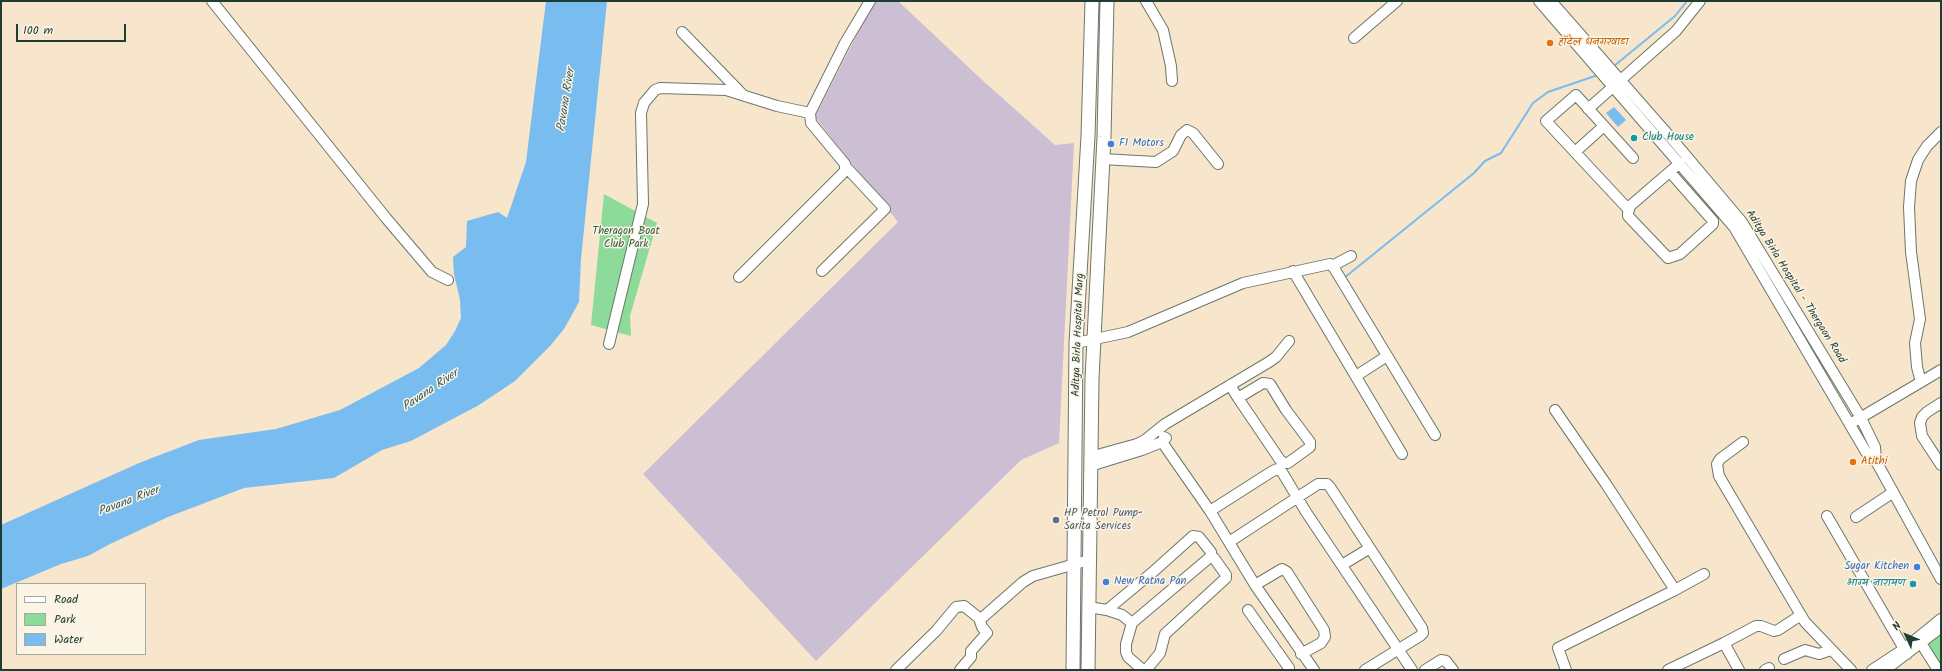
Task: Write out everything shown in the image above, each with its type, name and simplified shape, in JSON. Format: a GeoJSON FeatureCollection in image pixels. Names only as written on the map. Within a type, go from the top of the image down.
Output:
{"type":"FeatureCollection","features":[{"type":"Feature","properties":{"kind":"main road","name":"Aditya Birla Hospital Marg"},"geometry":{"type":"LineString","coordinates":[[1073,670],[1076,343],[1088,136],[1092,1]]}},
{"type":"Feature","properties":{"kind":"main road","name":"Aditya Birla Hospital Marg"},"geometry":{"type":"LineString","coordinates":[[1088,670],[1090,462],[1094,338],[1104,137],[1107,1]]}},
{"type":"Feature","properties":{"kind":"main road"},"geometry":{"type":"LineString","coordinates":[[1088,136],[1104,137]]}},
{"type":"Feature","properties":{"kind":"main road"},"geometry":{"type":"LineString","coordinates":[[1082,250],[1098,251]]}},
{"type":"Feature","properties":{"kind":"street"},"geometry":{"type":"LineString","coordinates":[[212,1],[386,218],[432,272],[448,280]]}},
{"type":"Feature","properties":{"kind":"street"},"geometry":{"type":"LineString","coordinates":[[822,271],[885,209],[846,167],[843,160],[811,123],[810,113],[845,43],[870,1]]}},
{"type":"Feature","properties":{"kind":"street"},"geometry":{"type":"LineString","coordinates":[[1146,1],[1163,30],[1171,66],[1172,81]]}},
{"type":"Feature","properties":{"kind":"street"},"geometry":{"type":"LineString","coordinates":[[1354,38],[1396,1]]}},
{"type":"Feature","properties":{"kind":"street"},"geometry":{"type":"LineString","coordinates":[[1538,1],[1617,83],[1680,163],[1734,227],[1866,452],[1876,461]]}},
{"type":"Feature","properties":{"kind":"street","name":"Aditya Birla Hospital - Thergaon Road"},"geometry":{"type":"LineString","coordinates":[[1551,1],[1617,83],[1742,222],[1861,418],[1875,447],[1876,461],[1892,493],[1941,579]]}},
{"type":"Feature","properties":{"kind":"street"},"geometry":{"type":"LineString","coordinates":[[1588,109],[1676,31],[1700,1]]}},
{"type":"Feature","properties":{"kind":"street"},"geometry":{"type":"LineString","coordinates":[[682,32],[744,95]]}},
{"type":"Feature","properties":{"kind":"street"},"geometry":{"type":"LineString","coordinates":[[609,344],[643,204],[642,108],[651,94],[660,88],[726,90],[777,106],[810,113]]}},
{"type":"Feature","properties":{"kind":"street"},"geometry":{"type":"LineString","coordinates":[[1633,158],[1576,95],[1546,120],[1628,209],[1628,216],[1668,258],[1680,254],[1713,224],[1714,221],[1670,172]]}},
{"type":"Feature","properties":{"kind":"street"},"geometry":{"type":"LineString","coordinates":[[1575,152],[1604,126]]}},
{"type":"Feature","properties":{"kind":"street"},"geometry":{"type":"LineString","coordinates":[[1102,159],[1156,162],[1173,151],[1181,135],[1187,130],[1194,134],[1218,164]]}},
{"type":"Feature","properties":{"kind":"street"},"geometry":{"type":"LineString","coordinates":[[1921,382],[1917,367],[1915,343],[1920,319],[1911,252],[1911,181],[1918,160],[1927,146],[1941,132]]}},
{"type":"Feature","properties":{"kind":"street"},"geometry":{"type":"LineString","coordinates":[[1628,209],[1680,163]]}},
{"type":"Feature","properties":{"kind":"street"},"geometry":{"type":"LineString","coordinates":[[739,277],[845,171],[846,167]]}},
{"type":"Feature","properties":{"kind":"street"},"geometry":{"type":"LineString","coordinates":[[1332,266],[1351,256]]}},
{"type":"Feature","properties":{"kind":"street"},"geometry":{"type":"LineString","coordinates":[[1076,343],[1128,332],[1243,282],[1326,264],[1332,266],[1435,435]]}},
{"type":"Feature","properties":{"kind":"street"},"geometry":{"type":"LineString","coordinates":[[1293,271],[1402,454]]}},
{"type":"Feature","properties":{"kind":"street"},"geometry":{"type":"LineString","coordinates":[[1145,445],[1165,424],[1276,357],[1289,341]]}},
{"type":"Feature","properties":{"kind":"street"},"geometry":{"type":"LineString","coordinates":[[1356,376],[1387,356]]}},
{"type":"Feature","properties":{"kind":"street"},"geometry":{"type":"LineString","coordinates":[[1850,424],[1941,370]]}},
{"type":"Feature","properties":{"kind":"street"},"geometry":{"type":"LineString","coordinates":[[1230,386],[1238,398],[1284,463],[1288,463],[1310,447],[1310,442],[1286,410],[1270,384],[1263,383],[1238,398]]}},
{"type":"Feature","properties":{"kind":"street"},"geometry":{"type":"LineString","coordinates":[[1941,402],[1927,412],[1922,417],[1920,423],[1922,436],[1941,465]]}},
{"type":"Feature","properties":{"kind":"street"},"geometry":{"type":"LineString","coordinates":[[1555,410],[1602,477],[1675,590]]}},
{"type":"Feature","properties":{"kind":"street"},"geometry":{"type":"LineString","coordinates":[[1090,462],[1145,445],[1156,436],[1166,438],[1162,442],[1210,511],[1255,585],[1301,654],[1314,670]]}},
{"type":"Feature","properties":{"kind":"street"},"geometry":{"type":"LineString","coordinates":[[1743,442],[1720,459],[1717,464],[1719,476],[1802,615],[1850,670]]}},
{"type":"Feature","properties":{"kind":"street"},"geometry":{"type":"LineString","coordinates":[[1210,511],[1277,469],[1282,472],[1297,498],[1412,670]]}},
{"type":"Feature","properties":{"kind":"street"},"geometry":{"type":"LineString","coordinates":[[1229,542],[1318,484],[1327,484],[1422,628],[1423,633],[1420,636],[1365,670]]}},
{"type":"Feature","properties":{"kind":"street"},"geometry":{"type":"LineString","coordinates":[[1856,517],[1892,493]]}},
{"type":"Feature","properties":{"kind":"street"},"geometry":{"type":"LineString","coordinates":[[1827,516],[1905,651]]}},
{"type":"Feature","properties":{"kind":"street"},"geometry":{"type":"LineString","coordinates":[[1107,610],[1154,572],[1193,536],[1199,537],[1211,555],[1132,623],[1126,644],[1126,652],[1128,657],[1143,670],[1160,653],[1165,634],[1226,578],[1226,575],[1214,558]]}},
{"type":"Feature","properties":{"kind":"street"},"geometry":{"type":"LineString","coordinates":[[1342,565],[1370,548]]}},
{"type":"Feature","properties":{"kind":"street"},"geometry":{"type":"LineString","coordinates":[[979,618],[986,616],[1023,582],[1033,576],[1089,560]]}},
{"type":"Feature","properties":{"kind":"street"},"geometry":{"type":"LineString","coordinates":[[1255,585],[1282,569],[1287,572],[1324,630],[1325,637],[1321,643],[1301,654]]}},
{"type":"Feature","properties":{"kind":"street"},"geometry":{"type":"LineString","coordinates":[[1566,670],[1558,648],[1704,574]]}},
{"type":"Feature","properties":{"kind":"street"},"geometry":{"type":"LineString","coordinates":[[896,670],[936,631],[956,607],[964,606],[979,618],[982,627],[988,634],[971,651],[971,657],[960,670]]}},
{"type":"Feature","properties":{"kind":"street"},"geometry":{"type":"LineString","coordinates":[[1088,607],[1107,610],[1122,615],[1132,623]]}},
{"type":"Feature","properties":{"kind":"street"},"geometry":{"type":"LineString","coordinates":[[1248,610],[1289,668],[1288,670]]}},
{"type":"Feature","properties":{"kind":"street"},"geometry":{"type":"LineString","coordinates":[[1668,670],[1756,626],[1778,630],[1802,615]]}},
{"type":"Feature","properties":{"kind":"street"},"geometry":{"type":"LineString","coordinates":[[1920,641],[1941,619]]}},
{"type":"Feature","properties":{"kind":"street"},"geometry":{"type":"LineString","coordinates":[[1872,670],[1941,628]]}},
{"type":"Feature","properties":{"kind":"street"},"geometry":{"type":"LineString","coordinates":[[1920,641],[1938,670]]}},
{"type":"Feature","properties":{"kind":"street"},"geometry":{"type":"LineString","coordinates":[[1724,643],[1739,670]]}},
{"type":"Feature","properties":{"kind":"street"},"geometry":{"type":"LineString","coordinates":[[1784,659],[1805,650],[1819,654],[1831,650]]}},
{"type":"Feature","properties":{"kind":"street"},"geometry":{"type":"LineString","coordinates":[[1885,670],[1905,651]]}},
{"type":"Feature","properties":{"kind":"street"},"geometry":{"type":"LineString","coordinates":[[1425,670],[1441,660],[1446,661],[1453,670]]}},
{"type":"Feature","properties":{"kind":"shaded area"},"geometry":{"type":"Polygon","coordinates":[[[874,1],[898,1],[980,78],[1055,145],[1074,143],[1059,443],[1021,460],[816,661],[643,474],[898,222],[815,117],[874,1]]]}},
{"type":"Feature","properties":{"kind":"green space","name":"Theragon Boat Club Park"},"geometry":{"type":"Polygon","coordinates":[[[604,194],[657,223],[630,316],[631,336],[591,325],[604,194]]]}},
{"type":"Feature","properties":{"kind":"green space"},"geometry":{"type":"Polygon","coordinates":[[[1941,628],[1941,670],[1922,644],[1941,628]]]}},
{"type":"Feature","properties":{"kind":"water","name":"Pavana River"},"geometry":{"type":"Polygon","coordinates":[[[546,1],[607,1],[581,259],[579,302],[564,329],[550,346],[515,381],[479,405],[411,441],[382,450],[334,478],[244,488],[168,517],[88,556],[61,564],[1,589],[1,525],[139,463],[199,440],[276,429],[340,410],[419,368],[446,345],[461,318],[460,300],[454,274],[453,257],[466,247],[467,221],[498,212],[507,218],[526,162],[546,1]]]}},
{"type":"Feature","properties":{"kind":"water"},"geometry":{"type":"Polygon","coordinates":[[[1614,107],[1626,120],[1618,127],[1606,113],[1614,107]]]}},
{"type":"Feature","properties":{"kind":"waterway"},"geometry":{"type":"LineString","coordinates":[[1614,66],[1675,16],[1687,1]]}},
{"type":"Feature","properties":{"kind":"waterway"},"geometry":{"type":"LineString","coordinates":[[1344,278],[1474,173],[1485,161],[1501,153],[1533,103],[1548,92],[1598,75]]}},
{"type":"Feature","properties":{"kind":"place","name":"हॉटेल धनगरवाडा"},"geometry":{"type":"Point","coordinates":[1550,43]}},
{"type":"Feature","properties":{"kind":"place","name":"Club House"},"geometry":{"type":"Point","coordinates":[1634,138]}},
{"type":"Feature","properties":{"kind":"place","name":"F1 Motors"},"geometry":{"type":"Point","coordinates":[1111,144]}},
{"type":"Feature","properties":{"kind":"place","name":"Atithi"},"geometry":{"type":"Point","coordinates":[1853,462]}},
{"type":"Feature","properties":{"kind":"place","name":"HP Petrol Pump- Sarita Services"},"geometry":{"type":"Point","coordinates":[1056,520]}},
{"type":"Feature","properties":{"kind":"place","name":"Sugar Kitchen"},"geometry":{"type":"Point","coordinates":[1917,567]}},
{"type":"Feature","properties":{"kind":"place","name":"New Ratna Pan"},"geometry":{"type":"Point","coordinates":[1106,582]}},
{"type":"Feature","properties":{"kind":"place","name":"भाग्य नारायण"},"geometry":{"type":"Point","coordinates":[1913,584]}}]}
